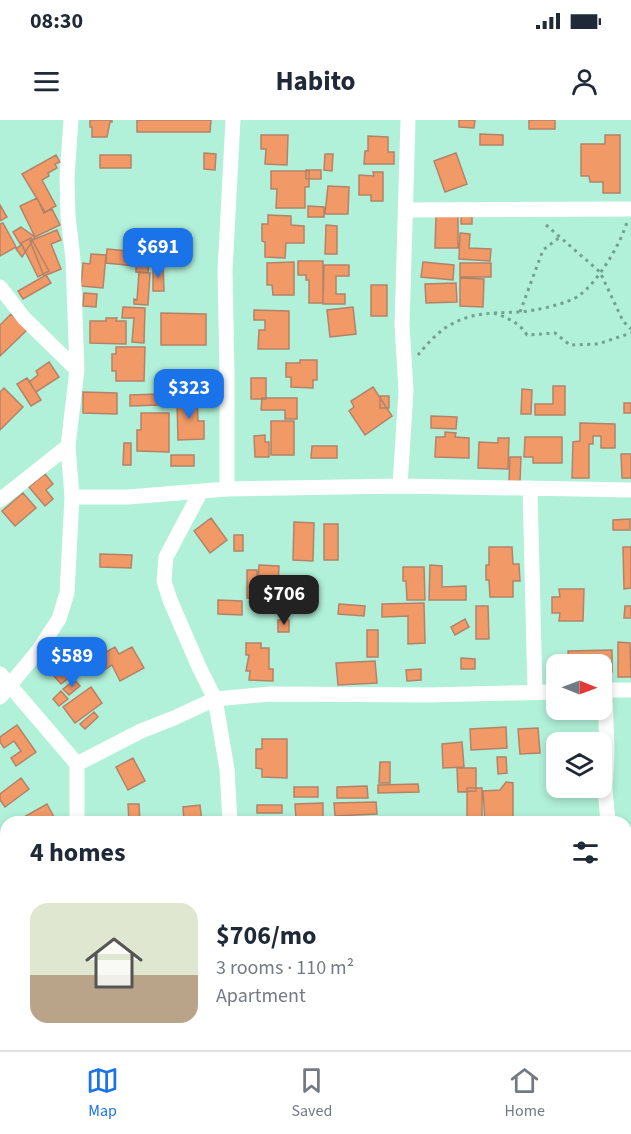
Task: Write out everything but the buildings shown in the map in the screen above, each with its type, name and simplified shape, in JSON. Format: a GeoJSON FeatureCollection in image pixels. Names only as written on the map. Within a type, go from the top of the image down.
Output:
{"type":"FeatureCollection","features":[{"type":"Feature","properties":{"kind":"street"},"geometry":{"type":"LineString","coordinates":[[71,120],[67,177],[77,370],[68,446],[72,498],[67,593],[59,619],[38,651],[3,685],[77,764],[77,816]]}},
{"type":"Feature","properties":{"kind":"street"},"geometry":{"type":"LineString","coordinates":[[227,489],[225,271],[233,120]]}},
{"type":"Feature","properties":{"kind":"street"},"geometry":{"type":"LineString","coordinates":[[400,486],[405,370],[402,325],[408,120]]}},
{"type":"Feature","properties":{"kind":"street"},"geometry":{"type":"LineString","coordinates":[[405,210],[631,209]]}},
{"type":"Feature","properties":{"kind":"street"},"geometry":{"type":"LineString","coordinates":[[0,287],[24,318],[77,370]]}},
{"type":"Feature","properties":{"kind":"street"},"geometry":{"type":"LineString","coordinates":[[0,500],[68,446]]}},
{"type":"Feature","properties":{"kind":"street"},"geometry":{"type":"LineString","coordinates":[[72,498],[200,493],[227,489],[400,486],[631,490]]}},
{"type":"Feature","properties":{"kind":"street"},"geometry":{"type":"LineString","coordinates":[[530,488],[535,692]]}},
{"type":"Feature","properties":{"kind":"street"},"geometry":{"type":"LineString","coordinates":[[200,493],[166,557],[164,581],[199,667],[215,699],[227,769],[230,816]]}},
{"type":"Feature","properties":{"kind":"street"},"geometry":{"type":"LineString","coordinates":[[612,690],[631,690]]}},
{"type":"Feature","properties":{"kind":"street"},"geometry":{"type":"LineString","coordinates":[[77,764],[141,731],[215,699],[271,694],[428,695],[546,692]]}},
{"type":"Feature","properties":{"kind":"street"},"geometry":{"type":"LineString","coordinates":[[605,720],[607,816]]}},
{"type":"Feature","properties":{"kind":"path"},"geometry":{"type":"LineString","coordinates":[[405,370],[428,343],[456,322],[492,312],[520,312],[546,307],[582,294],[600,272],[622,237],[631,209]]}},
{"type":"Feature","properties":{"kind":"path"},"geometry":{"type":"LineString","coordinates":[[542,223],[600,272],[623,321],[631,329]]}},
{"type":"Feature","properties":{"kind":"path"},"geometry":{"type":"LineString","coordinates":[[520,312],[543,250],[560,237]]}},
{"type":"Feature","properties":{"kind":"path"},"geometry":{"type":"LineString","coordinates":[[492,312],[512,320],[527,335],[555,333],[570,345],[598,344],[631,333]]}}]}
